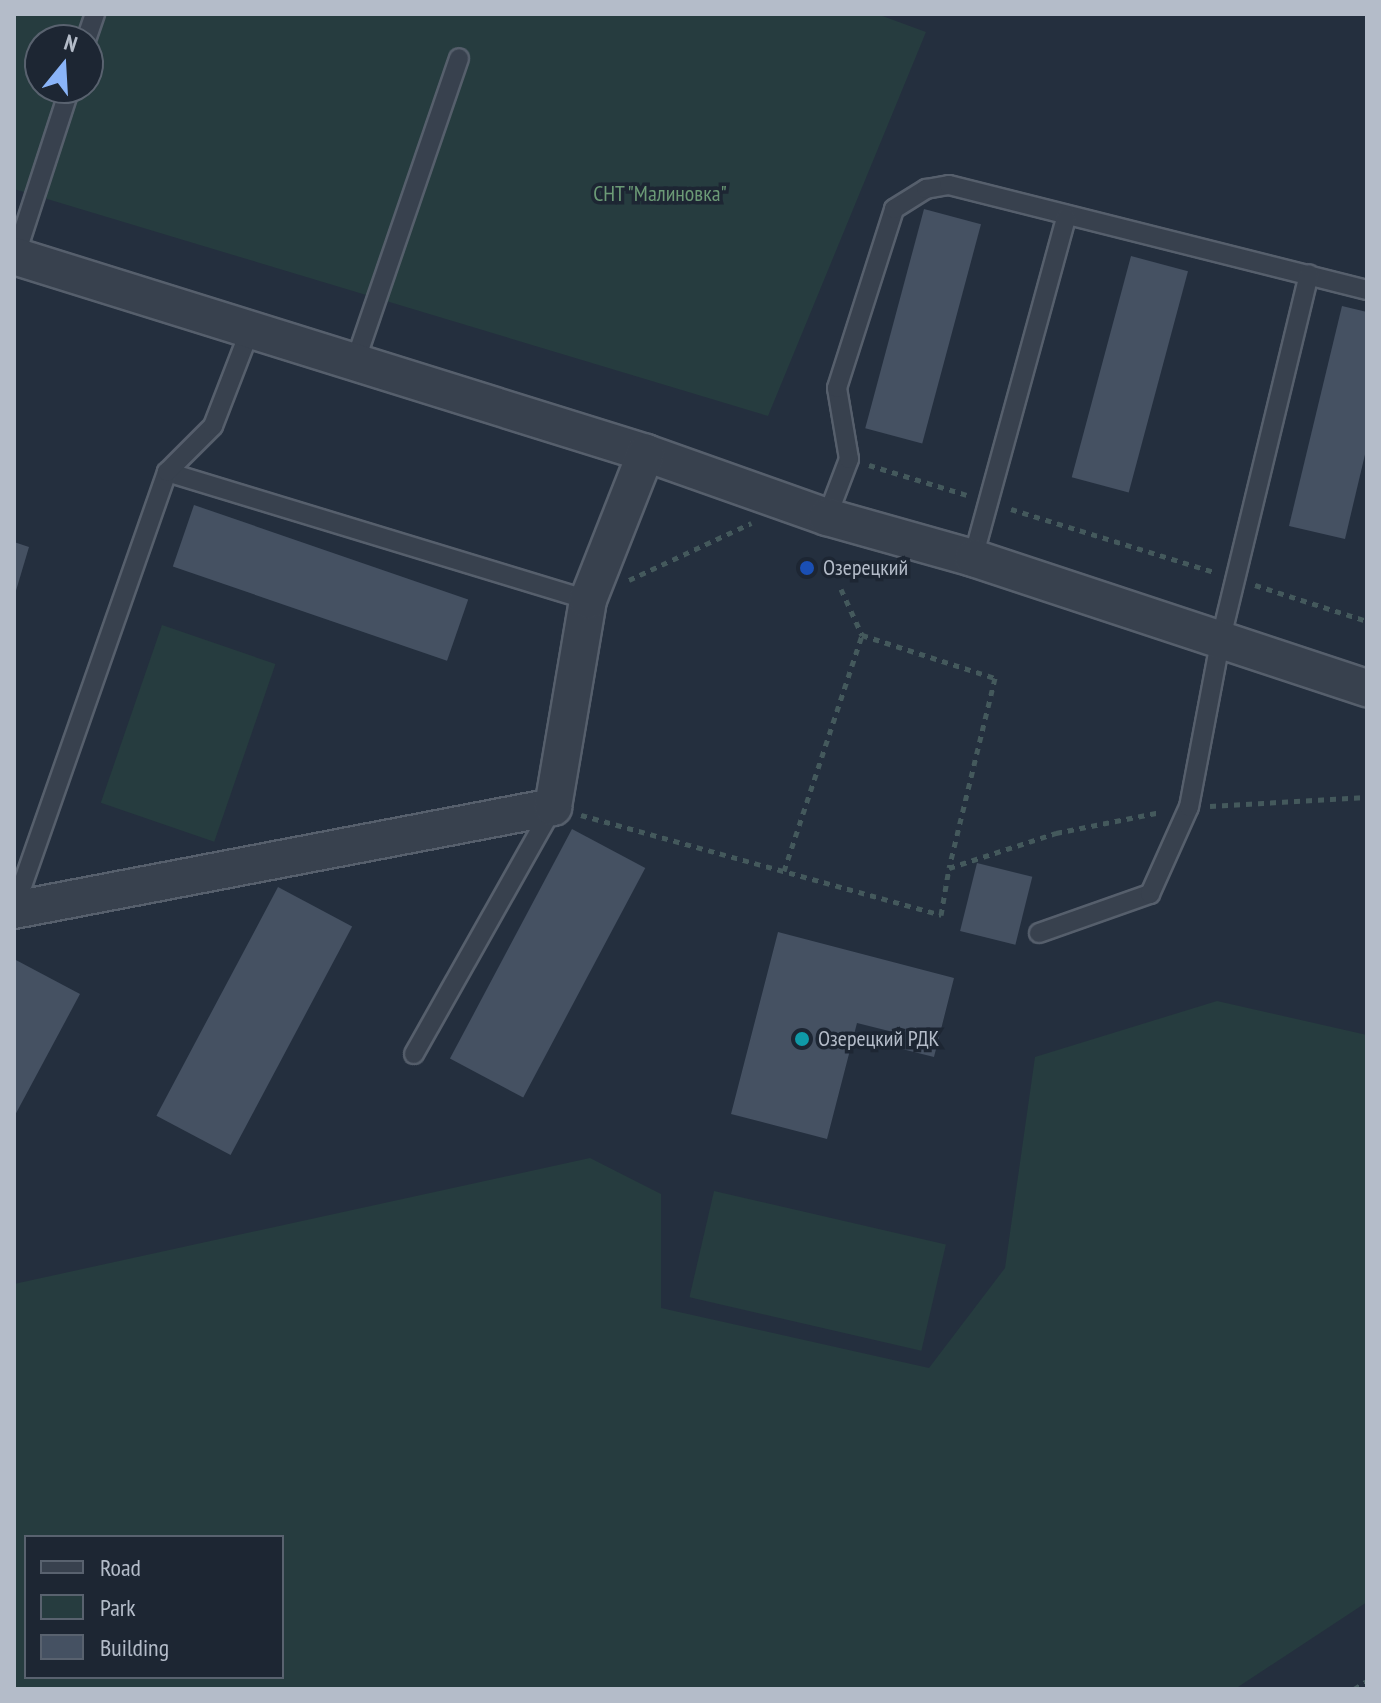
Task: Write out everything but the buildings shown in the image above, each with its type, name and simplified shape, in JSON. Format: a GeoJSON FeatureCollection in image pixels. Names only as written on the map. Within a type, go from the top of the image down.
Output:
{"type":"FeatureCollection","features":[{"type":"Feature","properties":{"kind":"street"},"geometry":{"type":"LineString","coordinates":[[15,256],[646,453],[827,517],[973,558],[1367,688]]}},
{"type":"Feature","properties":{"kind":"street"},"geometry":{"type":"LineString","coordinates":[[14,910],[553,807],[588,600],[646,453]]}},
{"type":"Feature","properties":{"kind":"lane"},"geometry":{"type":"LineString","coordinates":[[355,362],[459,58]]}},
{"type":"Feature","properties":{"kind":"lane"},"geometry":{"type":"LineString","coordinates":[[15,256],[65,104]]}},
{"type":"Feature","properties":{"kind":"lane"},"geometry":{"type":"LineString","coordinates":[[827,517],[849,459],[837,388],[894,209],[926,189],[949,185],[1066,217],[1367,290]]}},
{"type":"Feature","properties":{"kind":"lane"},"geometry":{"type":"LineString","coordinates":[[973,558],[1066,217]]}},
{"type":"Feature","properties":{"kind":"lane"},"geometry":{"type":"LineString","coordinates":[[1039,933],[1150,894],[1189,807],[1221,638],[1309,275]]}},
{"type":"Feature","properties":{"kind":"lane"},"geometry":{"type":"LineString","coordinates":[[14,910],[167,472],[213,426],[250,330]]}},
{"type":"Feature","properties":{"kind":"lane"},"geometry":{"type":"LineString","coordinates":[[167,472],[588,600]]}},
{"type":"Feature","properties":{"kind":"lane"},"geometry":{"type":"LineString","coordinates":[[414,1054],[553,807]]}},
{"type":"Feature","properties":{"kind":"path"},"geometry":{"type":"LineString","coordinates":[[849,459],[1367,621]]}},
{"type":"Feature","properties":{"kind":"path"},"geometry":{"type":"LineString","coordinates":[[588,600],[791,504]]}},
{"type":"Feature","properties":{"kind":"path"},"geometry":{"type":"LineString","coordinates":[[784,871],[862,635],[841,589]]}},
{"type":"Feature","properties":{"kind":"path"},"geometry":{"type":"LineString","coordinates":[[553,807],[941,915],[949,868],[995,678],[862,635]]}},
{"type":"Feature","properties":{"kind":"path"},"geometry":{"type":"LineString","coordinates":[[949,868],[1056,833],[1189,807],[1367,797]]}},
{"type":"Feature","properties":{"kind":"path"},"geometry":{"type":"LineString","coordinates":[[1354,1689],[1367,1681]]}},
{"type":"Feature","properties":{"kind":"green space","name":"СНТ \"Малиновка\""},"geometry":{"type":"Polygon","coordinates":[[[14,14],[877,14],[926,32],[768,416],[14,189],[14,14]]]}},
{"type":"Feature","properties":{"kind":"green space"},"geometry":{"type":"Polygon","coordinates":[[[162,625],[275,664],[214,842],[101,803],[162,625]]]}},
{"type":"Feature","properties":{"kind":"green space"},"geometry":{"type":"Polygon","coordinates":[[[1217,1001],[1367,1035],[1367,1602],[1235,1689],[14,1689],[14,1284],[590,1158],[661,1194],[661,1308],[929,1368],[1005,1268],[1035,1057],[1217,1001]]]}},
{"type":"Feature","properties":{"kind":"green space"},"geometry":{"type":"Polygon","coordinates":[[[714,1191],[946,1245],[921,1351],[689,1297],[714,1191]]]}},
{"type":"Feature","properties":{"kind":"place","name":"Озерецкий"},"geometry":{"type":"Point","coordinates":[807,568]}},
{"type":"Feature","properties":{"kind":"place","name":"Озерецкий РДК"},"geometry":{"type":"Point","coordinates":[802,1039]}}]}
